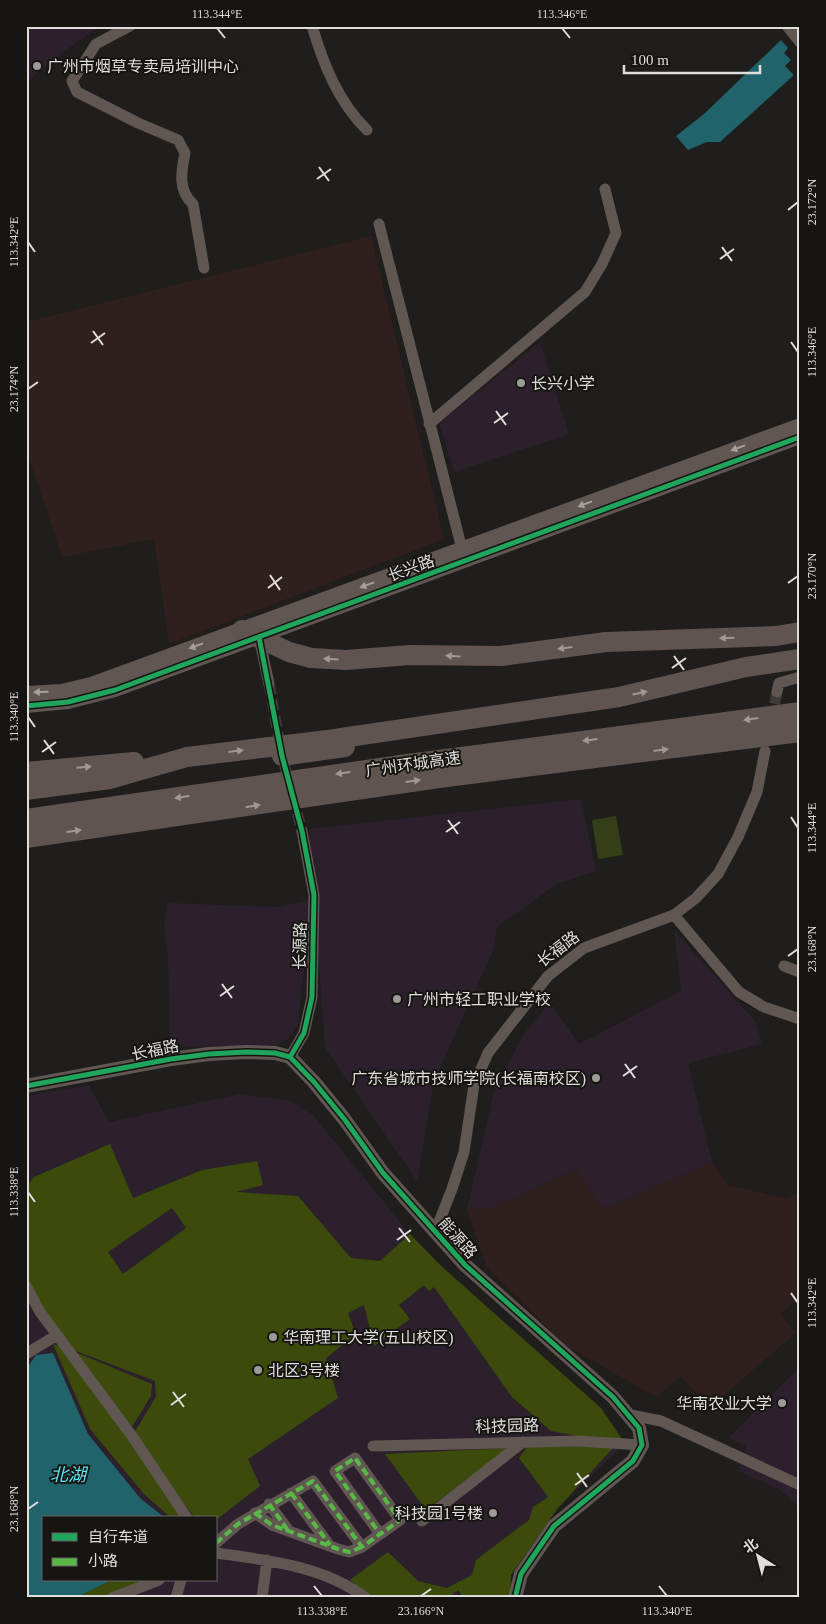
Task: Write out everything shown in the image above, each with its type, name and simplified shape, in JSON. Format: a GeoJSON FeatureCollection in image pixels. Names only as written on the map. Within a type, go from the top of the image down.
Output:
{"type":"FeatureCollection","features":[{"type":"Feature","properties":{"kind":"highway"},"geometry":{"type":"LineString","coordinates":[[250,633],[297,654],[311,658],[346,660],[410,655],[501,656],[606,642],[776,636],[800,632]]}},
{"type":"Feature","properties":{"kind":"highway"},"geometry":{"type":"LineString","coordinates":[[26,772],[187,757],[328,740],[619,697],[746,667],[800,659]]}},
{"type":"Feature","properties":{"kind":"highway"},"geometry":{"type":"LineString","coordinates":[[282,756],[484,728],[504,718],[562,704]]}},
{"type":"Feature","properties":{"kind":"highway","name":"广州环城高速"},"geometry":{"type":"LineString","coordinates":[[26,819],[408,764],[800,712]]}},
{"type":"Feature","properties":{"kind":"highway","name":"广州环城高速"},"geometry":{"type":"LineString","coordinates":[[26,838],[431,779],[800,732]]}},
{"type":"Feature","properties":{"kind":"highway"},"geometry":{"type":"LineString","coordinates":[[26,790],[110,779],[187,757]]}},
{"type":"Feature","properties":{"kind":"street"},"geometry":{"type":"LineString","coordinates":[[130,26],[96,44],[72,81],[76,92],[138,123],[178,140],[185,153],[180,174],[185,197],[193,204],[204,268]]}},
{"type":"Feature","properties":{"kind":"street"},"geometry":{"type":"LineString","coordinates":[[312,26],[331,78],[356,119],[367,130]]}},
{"type":"Feature","properties":{"kind":"street"},"geometry":{"type":"LineString","coordinates":[[787,26],[800,42]]}},
{"type":"Feature","properties":{"kind":"street"},"geometry":{"type":"LineString","coordinates":[[429,424],[585,292],[602,264],[616,233],[605,189]]}},
{"type":"Feature","properties":{"kind":"street"},"geometry":{"type":"LineString","coordinates":[[379,224],[464,555]]}},
{"type":"Feature","properties":{"kind":"street","name":"长兴路"},"geometry":{"type":"LineString","coordinates":[[464,555],[800,425]]}},
{"type":"Feature","properties":{"kind":"street","name":"长兴路"},"geometry":{"type":"LineString","coordinates":[[26,706],[89,698],[250,633],[464,555],[800,437]]}},
{"type":"Feature","properties":{"kind":"street"},"geometry":{"type":"LineString","coordinates":[[250,633],[269,684]]}},
{"type":"Feature","properties":{"kind":"street","name":"长兴路"},"geometry":{"type":"LineString","coordinates":[[26,693],[61,691],[91,684],[250,633]]}},
{"type":"Feature","properties":{"kind":"street"},"geometry":{"type":"LineString","coordinates":[[777,692],[779,683],[800,678]]}},
{"type":"Feature","properties":{"kind":"street","name":"长福路"},"geometry":{"type":"LineString","coordinates":[[435,1232],[464,1152],[474,1085],[488,1053],[514,1017],[548,976],[584,948],[674,915],[696,898],[718,874],[738,837],[757,792],[765,751]]}},
{"type":"Feature","properties":{"kind":"street","name":"长源路"},"geometry":{"type":"LineString","coordinates":[[290,1057],[304,1034],[312,997],[314,895],[302,831]]}},
{"type":"Feature","properties":{"kind":"street"},"geometry":{"type":"LineString","coordinates":[[674,915],[739,992],[764,1007],[800,1019]]}},
{"type":"Feature","properties":{"kind":"street"},"geometry":{"type":"LineString","coordinates":[[784,966],[800,972]]}},
{"type":"Feature","properties":{"kind":"street","name":"长福路"},"geometry":{"type":"LineString","coordinates":[[26,1086],[209,1054],[275,1053],[290,1057]]}},
{"type":"Feature","properties":{"kind":"street","name":"能源路"},"geometry":{"type":"LineString","coordinates":[[290,1057],[320,1088],[383,1173],[465,1265],[631,1415]]}},
{"type":"Feature","properties":{"kind":"street"},"geometry":{"type":"LineString","coordinates":[[26,1286],[40,1312],[132,1436],[186,1516]]}},
{"type":"Feature","properties":{"kind":"street"},"geometry":{"type":"LineString","coordinates":[[26,1354],[57,1335]]}},
{"type":"Feature","properties":{"kind":"street"},"geometry":{"type":"LineString","coordinates":[[515,1598],[522,1574],[540,1542],[554,1526],[633,1461],[642,1445],[639,1428],[631,1415]]}},
{"type":"Feature","properties":{"kind":"street"},"geometry":{"type":"LineString","coordinates":[[631,1415],[661,1421],[800,1485]]}},
{"type":"Feature","properties":{"kind":"street","name":"科技园路"},"geometry":{"type":"LineString","coordinates":[[373,1446],[577,1441],[642,1445]]}},
{"type":"Feature","properties":{"kind":"street"},"geometry":{"type":"LineString","coordinates":[[422,1520],[524,1442]]}},
{"type":"Feature","properties":{"kind":"street"},"geometry":{"type":"LineString","coordinates":[[255,1513],[272,1526],[349,1552],[362,1547],[400,1520],[355,1458],[334,1471],[380,1534]]}},
{"type":"Feature","properties":{"kind":"street"},"geometry":{"type":"LineString","coordinates":[[218,1541],[238,1524],[255,1513],[313,1481],[362,1547]]}},
{"type":"Feature","properties":{"kind":"street"},"geometry":{"type":"LineString","coordinates":[[291,1493],[331,1546]]}},
{"type":"Feature","properties":{"kind":"street"},"geometry":{"type":"LineString","coordinates":[[270,1504],[289,1532]]}},
{"type":"Feature","properties":{"kind":"street"},"geometry":{"type":"LineString","coordinates":[[218,1553],[282,1562],[351,1587],[366,1598]]}},
{"type":"Feature","properties":{"kind":"street"},"geometry":{"type":"LineString","coordinates":[[262,1598],[267,1560]]}},
{"type":"Feature","properties":{"kind":"street"},"geometry":{"type":"LineString","coordinates":[[112,1598],[154,1582]]}},
{"type":"Feature","properties":{"kind":"street"},"geometry":{"type":"LineString","coordinates":[[177,1598],[181,1582]]}},
{"type":"Feature","properties":{"kind":"shaded area","name":"广州市烟草专卖局培训中心"},"geometry":{"type":"Polygon","coordinates":[[[26,26],[101,26],[67,49],[26,83],[26,26]]]}},
{"type":"Feature","properties":{"kind":"shaded area"},"geometry":{"type":"Polygon","coordinates":[[[371,236],[444,539],[169,644],[154,539],[62,557],[26,449],[26,322],[371,236]]]}},
{"type":"Feature","properties":{"kind":"shaded area","name":"长兴小学"},"geometry":{"type":"Polygon","coordinates":[[[540,342],[569,434],[454,472],[439,423],[540,342]]]}},
{"type":"Feature","properties":{"kind":"shaded area","name":"广州市轻工职业学校"},"geometry":{"type":"Polygon","coordinates":[[[581,799],[596,871],[557,884],[497,927],[494,949],[434,1081],[417,1181],[325,1048],[309,829],[581,799]]]}},
{"type":"Feature","properties":{"kind":"shaded area"},"geometry":{"type":"Polygon","coordinates":[[[311,899],[298,1024],[289,1038],[276,1046],[170,1047],[168,960],[164,924],[168,903],[280,907],[311,899]]]}},
{"type":"Feature","properties":{"kind":"shaded area","name":"广东省城市技师学院(长福南校区)"},"geometry":{"type":"Polygon","coordinates":[[[674,930],[756,1022],[762,1044],[688,1063],[712,1162],[603,1209],[577,1169],[491,1208],[467,1209],[494,1092],[523,1035],[550,1002],[579,1044],[681,991],[674,930]]]}},
{"type":"Feature","properties":{"kind":"shaded area","name":"华南理工大学(五山校区)"},"geometry":{"type":"Polygon","coordinates":[[[89,1085],[109,1122],[240,1094],[291,1101],[313,1115],[410,1234],[440,1265],[601,1408],[624,1445],[558,1508],[511,1575],[508,1598],[26,1598],[26,1096],[89,1085]]]}},
{"type":"Feature","properties":{"kind":"shaded area"},"geometry":{"type":"Polygon","coordinates":[[[712,1162],[728,1185],[784,1198],[800,1193],[800,1297],[780,1314],[796,1333],[709,1408],[681,1376],[656,1397],[565,1345],[487,1268],[467,1209],[491,1208],[577,1169],[603,1209],[712,1162]]]}},
{"type":"Feature","properties":{"kind":"shaded area","name":"华南农业大学"},"geometry":{"type":"Polygon","coordinates":[[[800,1367],[800,1508],[779,1489],[738,1471],[746,1446],[728,1438],[800,1367]]]}},
{"type":"Feature","properties":{"kind":"green space"},"geometry":{"type":"Polygon","coordinates":[[[616,816],[623,855],[598,859],[592,820],[616,816]]]}},
{"type":"Feature","properties":{"kind":"green space"},"geometry":{"type":"Polygon","coordinates":[[[110,1144],[133,1198],[202,1170],[257,1161],[263,1185],[236,1192],[298,1196],[351,1258],[380,1261],[410,1234],[440,1265],[601,1408],[626,1445],[551,1431],[512,1397],[434,1287],[429,1291],[424,1285],[399,1305],[410,1319],[374,1346],[364,1305],[348,1313],[356,1334],[326,1358],[338,1398],[248,1459],[260,1486],[218,1518],[218,1516],[193,1516],[132,1436],[156,1397],[155,1381],[68,1348],[26,1289],[26,1187],[34,1177],[110,1144]],[[172,1208],[108,1252],[123,1274],[186,1228],[172,1208]]]}},
{"type":"Feature","properties":{"kind":"green space"},"geometry":{"type":"Polygon","coordinates":[[[53,1344],[73,1352],[182,1516],[169,1516],[144,1494],[90,1429],[53,1344]]]}},
{"type":"Feature","properties":{"kind":"green space"},"geometry":{"type":"Polygon","coordinates":[[[75,1352],[152,1384],[151,1396],[132,1427],[75,1352]]]}},
{"type":"Feature","properties":{"kind":"green space"},"geometry":{"type":"Polygon","coordinates":[[[527,1447],[614,1447],[558,1508],[511,1575],[510,1598],[464,1598],[458,1590],[448,1598],[374,1598],[350,1580],[388,1552],[418,1581],[447,1588],[472,1575],[476,1560],[529,1520],[533,1507],[548,1497],[519,1458],[527,1447]]]}},
{"type":"Feature","properties":{"kind":"green space"},"geometry":{"type":"Polygon","coordinates":[[[509,1448],[426,1510],[385,1454],[509,1448]]]}},
{"type":"Feature","properties":{"kind":"green space"},"geometry":{"type":"Polygon","coordinates":[[[108,1582],[153,1582],[110,1598],[75,1598],[108,1582]]]}},
{"type":"Feature","properties":{"kind":"water"},"geometry":{"type":"Polygon","coordinates":[[[781,40],[788,48],[784,53],[791,60],[785,66],[794,75],[720,142],[707,142],[688,150],[676,136],[704,114],[781,40]]]}},
{"type":"Feature","properties":{"kind":"water","name":"北湖"},"geometry":{"type":"Polygon","coordinates":[[[53,1353],[88,1434],[140,1498],[162,1516],[42,1516],[42,1582],[108,1582],[75,1598],[26,1598],[26,1369],[36,1355],[53,1353]]]}},
{"type":"Feature","properties":{"kind":"tunnel"},"geometry":{"type":"LineString","coordinates":[[269,684],[282,756],[302,831]]}},
{"type":"Feature","properties":{"kind":"tunnel"},"geometry":{"type":"LineString","coordinates":[[771,720],[777,692]]}},
{"type":"Feature","properties":{"kind":"marked path"},"geometry":{"type":"LineString","coordinates":[[218,1541],[238,1524],[313,1481],[362,1547],[400,1520],[355,1458],[335,1471],[380,1534]]}},
{"type":"Feature","properties":{"kind":"marked path"},"geometry":{"type":"LineString","coordinates":[[291,1493],[330,1545]]}},
{"type":"Feature","properties":{"kind":"marked path"},"geometry":{"type":"LineString","coordinates":[[269,1504],[289,1532]]}},
{"type":"Feature","properties":{"kind":"marked path"},"geometry":{"type":"LineString","coordinates":[[255,1513],[272,1525],[338,1549],[349,1552],[362,1547]]}},
{"type":"Feature","properties":{"kind":"cycle path"},"geometry":{"type":"LineString","coordinates":[[26,706],[68,702],[115,690],[800,437]]}},
{"type":"Feature","properties":{"kind":"cycle path"},"geometry":{"type":"LineString","coordinates":[[259,637],[282,756],[302,831],[314,895],[312,997],[304,1033],[290,1057]]}},
{"type":"Feature","properties":{"kind":"cycle path"},"geometry":{"type":"LineString","coordinates":[[26,1086],[171,1059],[246,1052],[275,1053],[290,1057],[314,1082],[345,1120],[383,1173],[465,1265],[613,1397],[639,1428],[642,1445],[633,1461],[554,1526],[521,1574],[515,1598]]}},
{"type":"Feature","properties":{"kind":"place","name":"广州市烟草专卖局培训中心"},"geometry":{"type":"Point","coordinates":[37,66]}},
{"type":"Feature","properties":{"kind":"place","name":"长兴小学"},"geometry":{"type":"Point","coordinates":[521,383]}},
{"type":"Feature","properties":{"kind":"place","name":"广州市轻工职业学校"},"geometry":{"type":"Point","coordinates":[397,999]}},
{"type":"Feature","properties":{"kind":"place","name":"广东省城市技师学院(长福南校区)"},"geometry":{"type":"Point","coordinates":[596,1078]}},
{"type":"Feature","properties":{"kind":"place","name":"华南理工大学(五山校区)"},"geometry":{"type":"Point","coordinates":[273,1337]}},
{"type":"Feature","properties":{"kind":"place","name":"北区3号楼"},"geometry":{"type":"Point","coordinates":[258,1370]}},
{"type":"Feature","properties":{"kind":"place","name":"华南农业大学"},"geometry":{"type":"Point","coordinates":[782,1403]}},
{"type":"Feature","properties":{"kind":"place","name":"科技园1号楼"},"geometry":{"type":"Point","coordinates":[493,1513]}}]}
